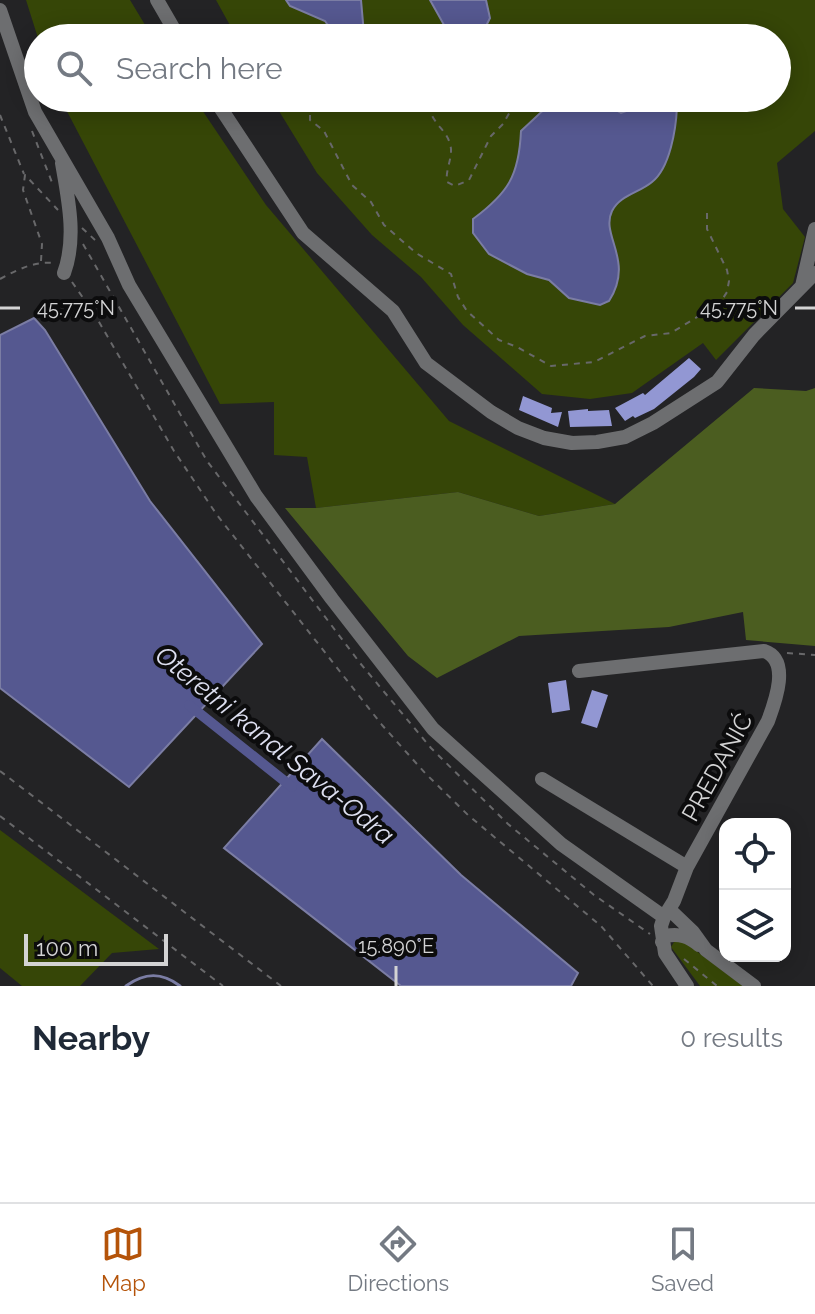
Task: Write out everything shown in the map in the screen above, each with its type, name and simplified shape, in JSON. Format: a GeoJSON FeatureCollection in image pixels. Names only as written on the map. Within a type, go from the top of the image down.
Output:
{"type":"FeatureCollection","features":[{"type":"Feature","properties":{"kind":"street"},"geometry":{"type":"LineString","coordinates":[[157,0],[171,24]]}},
{"type":"Feature","properties":{"kind":"street"},"geometry":{"type":"LineString","coordinates":[[0,10],[24,80]]}},
{"type":"Feature","properties":{"kind":"street"},"geometry":{"type":"LineString","coordinates":[[35,112],[108,238],[129,285],[256,496],[433,729],[561,844],[693,932],[706,950]]}},
{"type":"Feature","properties":{"kind":"street"},"geometry":{"type":"LineString","coordinates":[[223,112],[303,233],[393,311],[426,363],[491,412],[518,428],[544,438],[572,443],[597,442],[625,437],[653,423],[717,382],[754,335],[815,273]]}},
{"type":"Feature","properties":{"kind":"street"},"geometry":{"type":"LineString","coordinates":[[60,153],[70,222],[69,261],[64,273]]}},
{"type":"Feature","properties":{"kind":"street"},"geometry":{"type":"LineString","coordinates":[[802,286],[815,229]]}},
{"type":"Feature","properties":{"kind":"street"},"geometry":{"type":"LineString","coordinates":[[579,671],[764,651],[771,653],[777,661]]}},
{"type":"Feature","properties":{"kind":"street","name":"PREDANIĆ"},"geometry":{"type":"LineString","coordinates":[[662,942],[667,914],[687,867],[768,721],[779,674],[777,661]]}},
{"type":"Feature","properties":{"kind":"street"},"geometry":{"type":"LineString","coordinates":[[542,779],[687,867]]}},
{"type":"Feature","properties":{"kind":"street"},"geometry":{"type":"LineString","coordinates":[[687,986],[665,953],[662,942],[666,936],[689,937],[754,986]]}},
{"type":"Feature","properties":{"kind":"path"},"geometry":{"type":"LineString","coordinates":[[430,112],[452,147],[446,177],[447,182],[455,186],[469,180],[491,136],[510,112]]}},
{"type":"Feature","properties":{"kind":"path"},"geometry":{"type":"LineString","coordinates":[[0,115],[25,175],[70,222],[85,230],[100,247]]}},
{"type":"Feature","properties":{"kind":"path"},"geometry":{"type":"LineString","coordinates":[[310,115],[310,120],[324,131],[352,185],[371,202],[384,225],[416,253],[451,274],[458,297],[467,311],[499,340],[551,366],[594,362],[631,346],[645,336],[671,333],[720,303],[729,281],[727,270],[707,229],[707,212]]}},
{"type":"Feature","properties":{"kind":"path"},"geometry":{"type":"LineString","coordinates":[[25,175],[23,190],[42,244],[41,262]]}},
{"type":"Feature","properties":{"kind":"path"},"geometry":{"type":"LineString","coordinates":[[0,279],[41,262],[53,263],[64,273],[81,293],[174,451],[217,515],[382,725],[468,815],[601,926],[653,986]]}},
{"type":"Feature","properties":{"kind":"path"},"geometry":{"type":"LineString","coordinates":[[777,661],[785,653],[815,655]]}},
{"type":"Feature","properties":{"kind":"path"},"geometry":{"type":"LineString","coordinates":[[0,771],[281,986]]}},
{"type":"Feature","properties":{"kind":"path"},"geometry":{"type":"LineString","coordinates":[[0,816],[223,986]]}},
{"type":"Feature","properties":{"kind":"green space"},"geometry":{"type":"Polygon","coordinates":[[[26,0],[130,0],[145,24],[34,24],[26,0]]]}},
{"type":"Feature","properties":{"kind":"green space"},"geometry":{"type":"Polygon","coordinates":[[[216,0],[815,0],[815,131],[777,163],[783,209],[805,237],[793,283],[716,360],[703,343],[632,393],[590,399],[542,394],[463,325],[421,277],[372,235],[317,173],[280,112],[791,112],[791,24],[229,24],[216,0]]]}},
{"type":"Feature","properties":{"kind":"green space"},"geometry":{"type":"Polygon","coordinates":[[[67,112],[203,112],[266,205],[449,421],[615,504],[539,516],[458,492],[316,508],[307,457],[274,455],[274,402],[220,404],[67,112]]]}},
{"type":"Feature","properties":{"kind":"green space"},"geometry":{"type":"Polygon","coordinates":[[[754,388],[806,391],[815,388],[815,646],[746,640],[743,612],[669,627],[519,636],[437,678],[408,656],[285,508],[316,508],[458,492],[539,516],[615,504],[754,388]]]}},
{"type":"Feature","properties":{"kind":"green space"},"geometry":{"type":"Polygon","coordinates":[[[0,830],[159,949],[112,953],[80,986],[22,986],[0,968],[0,830]]]}},
{"type":"Feature","properties":{"kind":"green space"},"geometry":{"type":"Polygon","coordinates":[[[676,939],[743,986],[700,986],[671,947],[676,939]]]}},
{"type":"Feature","properties":{"kind":"water"},"geometry":{"type":"Polygon","coordinates":[[[286,0],[361,0],[363,24],[327,24],[290,6],[286,0]]]}},
{"type":"Feature","properties":{"kind":"water"},"geometry":{"type":"Polygon","coordinates":[[[430,0],[486,0],[490,18],[487,24],[444,24],[430,0]]]}},
{"type":"Feature","properties":{"kind":"water"},"geometry":{"type":"Polygon","coordinates":[[[541,112],[676,112],[668,158],[658,176],[620,201],[612,211],[610,230],[619,273],[609,301],[600,305],[569,298],[549,280],[527,274],[489,254],[473,233],[473,219],[503,192],[514,172],[521,131],[541,112]]]}},
{"type":"Feature","properties":{"kind":"water"},"geometry":{"type":"Polygon","coordinates":[[[34,318],[45,330],[150,501],[262,644],[129,787],[0,688],[0,335],[34,318]]]}},
{"type":"Feature","properties":{"kind":"water"},"geometry":{"type":"Polygon","coordinates":[[[322,739],[461,875],[578,973],[571,986],[401,986],[224,848],[322,739]]]}},
{"type":"Feature","properties":{"kind":"building"},"geometry":{"type":"Polygon","coordinates":[[[689,358],[701,369],[694,377],[654,409],[625,421],[615,408],[643,393],[645,395],[689,358]]]}},
{"type":"Feature","properties":{"kind":"building"},"geometry":{"type":"Polygon","coordinates":[[[523,396],[552,408],[551,413],[562,412],[558,427],[519,410],[523,396]]]}},
{"type":"Feature","properties":{"kind":"building"},"geometry":{"type":"Polygon","coordinates":[[[609,410],[612,426],[570,427],[568,411],[609,410]]]}},
{"type":"Feature","properties":{"kind":"building"},"geometry":{"type":"Polygon","coordinates":[[[566,680],[570,710],[552,713],[548,683],[566,680]]]}},
{"type":"Feature","properties":{"kind":"building"},"geometry":{"type":"Polygon","coordinates":[[[592,690],[608,695],[597,728],[581,723],[592,690]]]}},
{"type":"Feature","properties":{"kind":"waterway","name":"Oteretni kanal Sava-Odra"},"geometry":{"type":"LineString","coordinates":[[189,705],[292,787]]}},
{"type":"Feature","properties":{"kind":"waterway"},"geometry":{"type":"LineString","coordinates":[[126,986],[147,976],[167,978],[180,986]]}}]}
